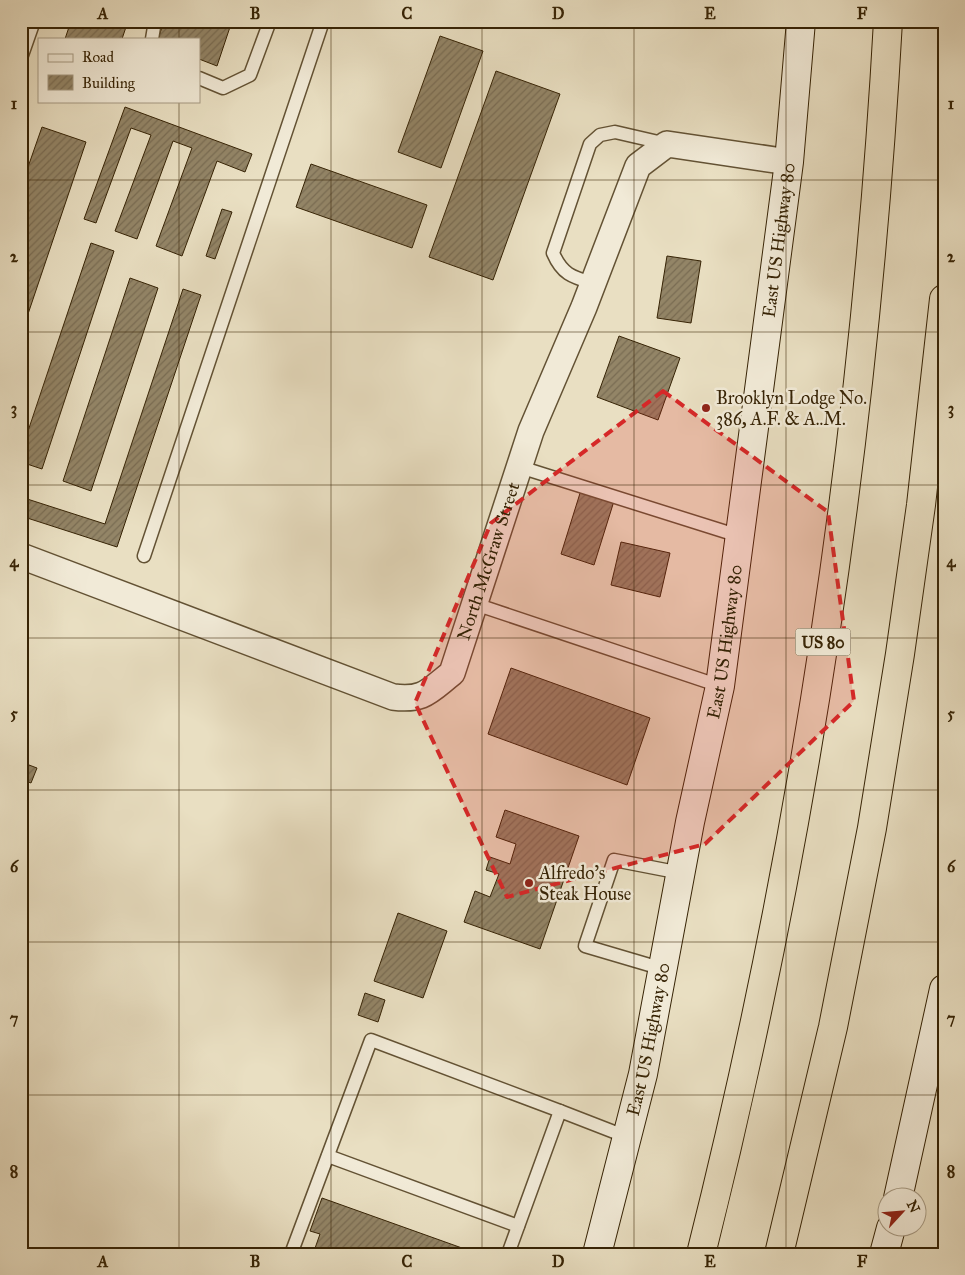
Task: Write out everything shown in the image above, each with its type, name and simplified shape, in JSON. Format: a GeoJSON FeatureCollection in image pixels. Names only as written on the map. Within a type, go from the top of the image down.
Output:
{"type":"FeatureCollection","features":[{"type":"Feature","properties":{"kind":"highway","name":"US 80"},"geometry":{"type":"LineString","coordinates":[[701,1254],[743,1082],[774,934],[828,613],[865,313],[884,96],[888,21]]}},
{"type":"Feature","properties":{"kind":"highway"},"geometry":{"type":"LineString","coordinates":[[778,1254],[833,1027],[872,828],[900,654],[921,504],[944,299]]}},
{"type":"Feature","properties":{"kind":"main road","name":"East US Highway 80"},"geometry":{"type":"LineString","coordinates":[[597,1254],[644,1074],[680,873],[720,686],[789,162],[801,21]]}},
{"type":"Feature","properties":{"kind":"main road"},"geometry":{"type":"LineString","coordinates":[[900,1188],[944,990]]}},
{"type":"Feature","properties":{"kind":"main road"},"geometry":{"type":"LineString","coordinates":[[884,1254],[888,1238]]}},
{"type":"Feature","properties":{"kind":"street"},"geometry":{"type":"LineString","coordinates":[[667,144],[789,162]]}},
{"type":"Feature","properties":{"kind":"street","name":"North McGraw Street"},"geometry":{"type":"LineString","coordinates":[[21,556],[393,697],[410,699],[426,694],[452,673],[531,431],[638,166],[667,144]]}},
{"type":"Feature","properties":{"kind":"lane"},"geometry":{"type":"LineString","coordinates":[[21,58],[34,21]]}},
{"type":"Feature","properties":{"kind":"lane"},"geometry":{"type":"LineString","coordinates":[[152,38],[155,21]]}},
{"type":"Feature","properties":{"kind":"lane"},"geometry":{"type":"LineString","coordinates":[[200,78],[223,88],[250,75],[270,21]]}},
{"type":"Feature","properties":{"kind":"lane"},"geometry":{"type":"LineString","coordinates":[[144,556],[323,21]]}},
{"type":"Feature","properties":{"kind":"lane"},"geometry":{"type":"LineString","coordinates":[[592,283],[573,278],[559,267],[554,253],[590,144],[600,135],[616,132],[667,144]]}},
{"type":"Feature","properties":{"kind":"lane"},"geometry":{"type":"LineString","coordinates":[[520,467],[739,536]]}},
{"type":"Feature","properties":{"kind":"lane"},"geometry":{"type":"LineString","coordinates":[[475,604],[720,686]]}},
{"type":"Feature","properties":{"kind":"lane"},"geometry":{"type":"LineString","coordinates":[[663,969],[584,946],[614,860],[680,873]]}},
{"type":"Feature","properties":{"kind":"lane"},"geometry":{"type":"LineString","coordinates":[[291,1254],[371,1040],[627,1137]]}},
{"type":"Feature","properties":{"kind":"lane"},"geometry":{"type":"LineString","coordinates":[[508,1254],[560,1111]]}},
{"type":"Feature","properties":{"kind":"lane"},"geometry":{"type":"LineString","coordinates":[[328,1156],[518,1226]]}},
{"type":"Feature","properties":{"kind":"highlighted area"},"geometry":{"type":"Polygon","coordinates":[[[663,391],[828,512],[854,701],[705,844],[507,897],[415,703],[491,523],[663,391]]]}},
{"type":"Feature","properties":{"kind":"building"},"geometry":{"type":"Polygon","coordinates":[[[71,21],[128,21],[122,38],[65,38],[71,21]]]}},
{"type":"Feature","properties":{"kind":"building"},"geometry":{"type":"Polygon","coordinates":[[[164,21],[232,21],[217,66],[200,59],[200,38],[158,38],[164,21]]]}},
{"type":"Feature","properties":{"kind":"building"},"geometry":{"type":"Polygon","coordinates":[[[440,36],[483,51],[441,168],[398,152],[440,36]]]}},
{"type":"Feature","properties":{"kind":"building"},"geometry":{"type":"Polygon","coordinates":[[[496,71],[560,94],[493,280],[429,257],[496,71]]]}},
{"type":"Feature","properties":{"kind":"building"},"geometry":{"type":"Polygon","coordinates":[[[125,107],[252,154],[245,172],[217,161],[182,256],[156,246],[192,148],[173,141],[137,239],[115,231],[151,135],[131,128],[96,223],[84,219],[125,107]]]}},
{"type":"Feature","properties":{"kind":"building"},"geometry":{"type":"Polygon","coordinates":[[[42,127],[86,142],[27,317],[21,315],[21,187],[42,127]]]}},
{"type":"Feature","properties":{"kind":"building"},"geometry":{"type":"Polygon","coordinates":[[[311,164],[427,205],[412,248],[296,207],[311,164]]]}},
{"type":"Feature","properties":{"kind":"building"},"geometry":{"type":"Polygon","coordinates":[[[222,209],[232,212],[215,259],[206,256],[222,209]]]}},
{"type":"Feature","properties":{"kind":"building"},"geometry":{"type":"Polygon","coordinates":[[[91,243],[114,251],[42,469],[21,462],[21,452],[91,243]]]}},
{"type":"Feature","properties":{"kind":"building"},"geometry":{"type":"Polygon","coordinates":[[[667,256],[701,261],[691,323],[657,318],[667,256]]]}},
{"type":"Feature","properties":{"kind":"building"},"geometry":{"type":"Polygon","coordinates":[[[130,278],[158,288],[91,491],[63,481],[130,278]]]}},
{"type":"Feature","properties":{"kind":"building"},"geometry":{"type":"Polygon","coordinates":[[[183,289],[201,295],[117,547],[21,516],[21,497],[105,524],[183,289]]]}},
{"type":"Feature","properties":{"kind":"building"},"geometry":{"type":"Polygon","coordinates":[[[619,336],[680,358],[658,420],[597,397],[619,336]]]}},
{"type":"Feature","properties":{"kind":"building"},"geometry":{"type":"Polygon","coordinates":[[[581,490],[614,501],[594,565],[561,554],[581,490]]]}},
{"type":"Feature","properties":{"kind":"building"},"geometry":{"type":"Polygon","coordinates":[[[621,542],[670,553],[660,597],[611,585],[621,542]]]}},
{"type":"Feature","properties":{"kind":"building"},"geometry":{"type":"Polygon","coordinates":[[[511,668],[650,718],[627,785],[488,734],[511,668]]]}},
{"type":"Feature","properties":{"kind":"building"},"geometry":{"type":"Polygon","coordinates":[[[21,762],[37,768],[31,783],[21,779],[21,762]]]}},
{"type":"Feature","properties":{"kind":"building","name":"Alfredo's Steak House"},"geometry":{"type":"Polygon","coordinates":[[[505,810],[579,836],[540,949],[464,922],[475,891],[490,897],[499,874],[486,870],[490,857],[510,864],[516,844],[496,837],[505,810]]]}},
{"type":"Feature","properties":{"kind":"building"},"geometry":{"type":"Polygon","coordinates":[[[398,913],[447,931],[423,998],[374,981],[398,913]]]}},
{"type":"Feature","properties":{"kind":"building"},"geometry":{"type":"Polygon","coordinates":[[[365,993],[385,1000],[378,1022],[358,1015],[365,993]]]}},
{"type":"Feature","properties":{"kind":"building"},"geometry":{"type":"Polygon","coordinates":[[[322,1198],[462,1248],[460,1254],[313,1254],[320,1234],[310,1231],[322,1198]]]}},
{"type":"Feature","properties":{"kind":"place","name":"Brooklyn Lodge No. 386, A.F. & A..M."},"geometry":{"type":"Point","coordinates":[706,408]}},
{"type":"Feature","properties":{"kind":"place","name":"Alfredo's Steak House"},"geometry":{"type":"Point","coordinates":[529,883]}}]}
